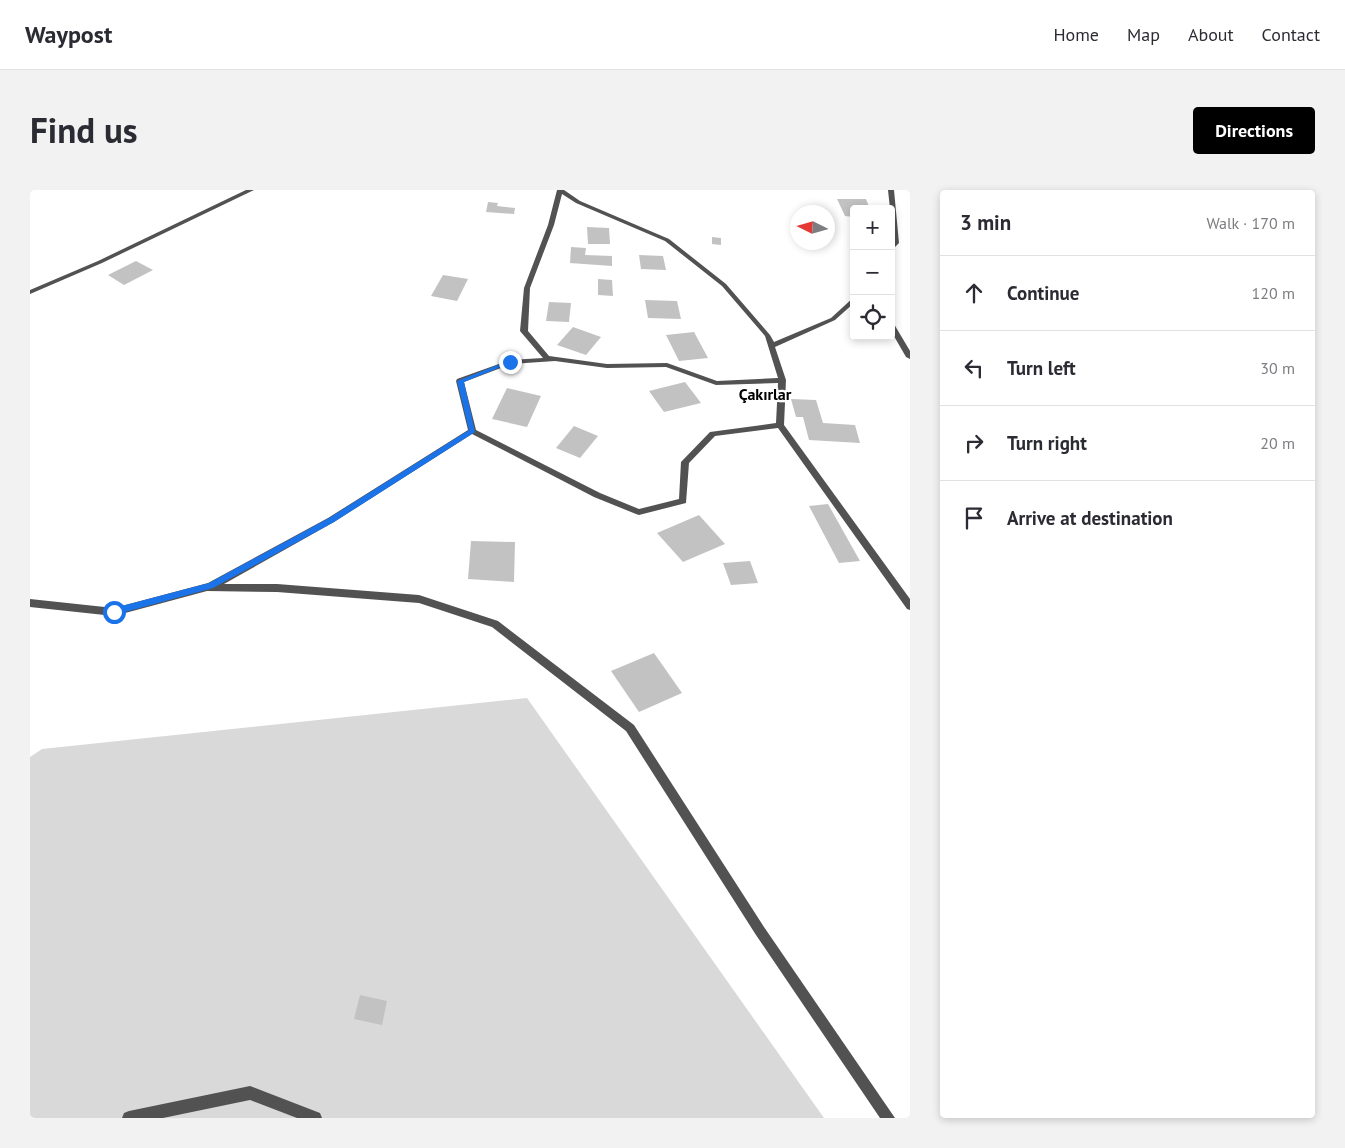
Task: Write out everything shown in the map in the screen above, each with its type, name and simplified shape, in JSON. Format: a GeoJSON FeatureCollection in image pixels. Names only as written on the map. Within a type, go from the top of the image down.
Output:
{"type":"FeatureCollection","features":[{"type":"Feature","properties":{"kind":"street"},"geometry":{"type":"LineString","coordinates":[[30,292],[100,262],[251,190]]}},
{"type":"Feature","properties":{"kind":"street"},"geometry":{"type":"LineString","coordinates":[[782,380],[716,383],[667,365],[607,366],[547,358],[524,331],[527,288],[551,225],[560,190],[578,202],[667,240],[724,285],[768,336],[782,380],[780,425],[910,606]]}},
{"type":"Feature","properties":{"kind":"street"},"geometry":{"type":"LineString","coordinates":[[891,190],[892,205]]}},
{"type":"Feature","properties":{"kind":"street"},"geometry":{"type":"LineString","coordinates":[[771,346],[833,319],[850,303]]}},
{"type":"Feature","properties":{"kind":"street"},"geometry":{"type":"LineString","coordinates":[[895,331],[910,357]]}},
{"type":"Feature","properties":{"kind":"street"},"geometry":{"type":"LineString","coordinates":[[558,360],[510,362],[460,381],[472,431],[597,494],[639,512],[683,502],[685,462],[713,434],[780,425]]}},
{"type":"Feature","properties":{"kind":"street"},"geometry":{"type":"LineString","coordinates":[[30,603],[114,612],[206,587],[331,520],[472,431]]}},
{"type":"Feature","properties":{"kind":"street"},"geometry":{"type":"LineString","coordinates":[[206,587],[277,588],[419,599],[495,624],[630,728],[760,931],[888,1118]]}},
{"type":"Feature","properties":{"kind":"street"},"geometry":{"type":"LineString","coordinates":[[129,1118],[250,1093],[315,1118]]}},
{"type":"Feature","properties":{"kind":"shaded area"},"geometry":{"type":"Polygon","coordinates":[[[527,698],[824,1118],[30,1118],[30,757],[42,749],[527,698]]]}},
{"type":"Feature","properties":{"kind":"building"},"geometry":{"type":"Polygon","coordinates":[[[837,199],[866,199],[868,205],[850,205],[850,217],[845,216],[837,199]]]}},
{"type":"Feature","properties":{"kind":"building"},"geometry":{"type":"Polygon","coordinates":[[[488,202],[498,203],[497,206],[515,208],[514,214],[486,212],[488,202]]]}},
{"type":"Feature","properties":{"kind":"building"},"geometry":{"type":"Polygon","coordinates":[[[587,227],[609,228],[610,244],[588,244],[587,227]]]}},
{"type":"Feature","properties":{"kind":"building"},"geometry":{"type":"Polygon","coordinates":[[[712,237],[721,238],[721,245],[712,244],[712,237]]]}},
{"type":"Feature","properties":{"kind":"building"},"geometry":{"type":"Polygon","coordinates":[[[571,247],[586,248],[585,255],[612,256],[612,266],[570,263],[571,247]]]}},
{"type":"Feature","properties":{"kind":"building"},"geometry":{"type":"Polygon","coordinates":[[[639,255],[663,256],[666,270],[641,269],[639,255]]]}},
{"type":"Feature","properties":{"kind":"building"},"geometry":{"type":"Polygon","coordinates":[[[136,261],[153,270],[124,285],[108,275],[136,261]]]}},
{"type":"Feature","properties":{"kind":"building"},"geometry":{"type":"Polygon","coordinates":[[[443,275],[468,279],[457,301],[431,296],[443,275]]]}},
{"type":"Feature","properties":{"kind":"building"},"geometry":{"type":"Polygon","coordinates":[[[598,279],[612,280],[613,296],[598,295],[598,279]]]}},
{"type":"Feature","properties":{"kind":"building"},"geometry":{"type":"Polygon","coordinates":[[[645,300],[677,301],[681,319],[648,318],[645,300]]]}},
{"type":"Feature","properties":{"kind":"building"},"geometry":{"type":"Polygon","coordinates":[[[549,302],[571,303],[569,322],[546,321],[549,302]]]}},
{"type":"Feature","properties":{"kind":"building"},"geometry":{"type":"Polygon","coordinates":[[[573,327],[601,337],[586,355],[557,345],[573,327]]]}},
{"type":"Feature","properties":{"kind":"building"},"geometry":{"type":"Polygon","coordinates":[[[694,332],[708,358],[679,361],[666,335],[694,332]]]}},
{"type":"Feature","properties":{"kind":"building"},"geometry":{"type":"Polygon","coordinates":[[[685,382],[701,403],[664,412],[649,391],[685,382]]]}},
{"type":"Feature","properties":{"kind":"building"},"geometry":{"type":"Polygon","coordinates":[[[507,388],[541,396],[527,427],[492,419],[507,388]]]}},
{"type":"Feature","properties":{"kind":"building"},"geometry":{"type":"Polygon","coordinates":[[[791,399],[816,400],[823,423],[855,425],[860,443],[809,440],[803,417],[796,417],[791,399]]]}},
{"type":"Feature","properties":{"kind":"building"},"geometry":{"type":"Polygon","coordinates":[[[574,426],[598,436],[580,458],[556,448],[574,426]]]}},
{"type":"Feature","properties":{"kind":"building"},"geometry":{"type":"Polygon","coordinates":[[[828,504],[860,561],[839,563],[809,506],[828,504]]]}},
{"type":"Feature","properties":{"kind":"building"},"geometry":{"type":"Polygon","coordinates":[[[699,515],[725,544],[683,562],[657,533],[699,515]]]}},
{"type":"Feature","properties":{"kind":"building"},"geometry":{"type":"Polygon","coordinates":[[[471,541],[515,542],[514,582],[468,579],[471,541]]]}},
{"type":"Feature","properties":{"kind":"building"},"geometry":{"type":"Polygon","coordinates":[[[750,561],[758,583],[731,585],[723,563],[750,561]]]}},
{"type":"Feature","properties":{"kind":"building"},"geometry":{"type":"Polygon","coordinates":[[[654,653],[682,693],[639,712],[611,671],[654,653]]]}},
{"type":"Feature","properties":{"kind":"building"},"geometry":{"type":"Polygon","coordinates":[[[360,995],[387,1001],[382,1025],[354,1019],[360,995]]]}},
{"type":"Feature","properties":{"kind":"district","name":"Çakırlar"},"geometry":{"type":"Point","coordinates":[765,394]}},
{"type":"Feature","properties":{"kind":"route"},"geometry":{"type":"LineString","coordinates":[[114,612],[211,586],[331,520],[472,431],[460,381],[510,362]]}}]}
